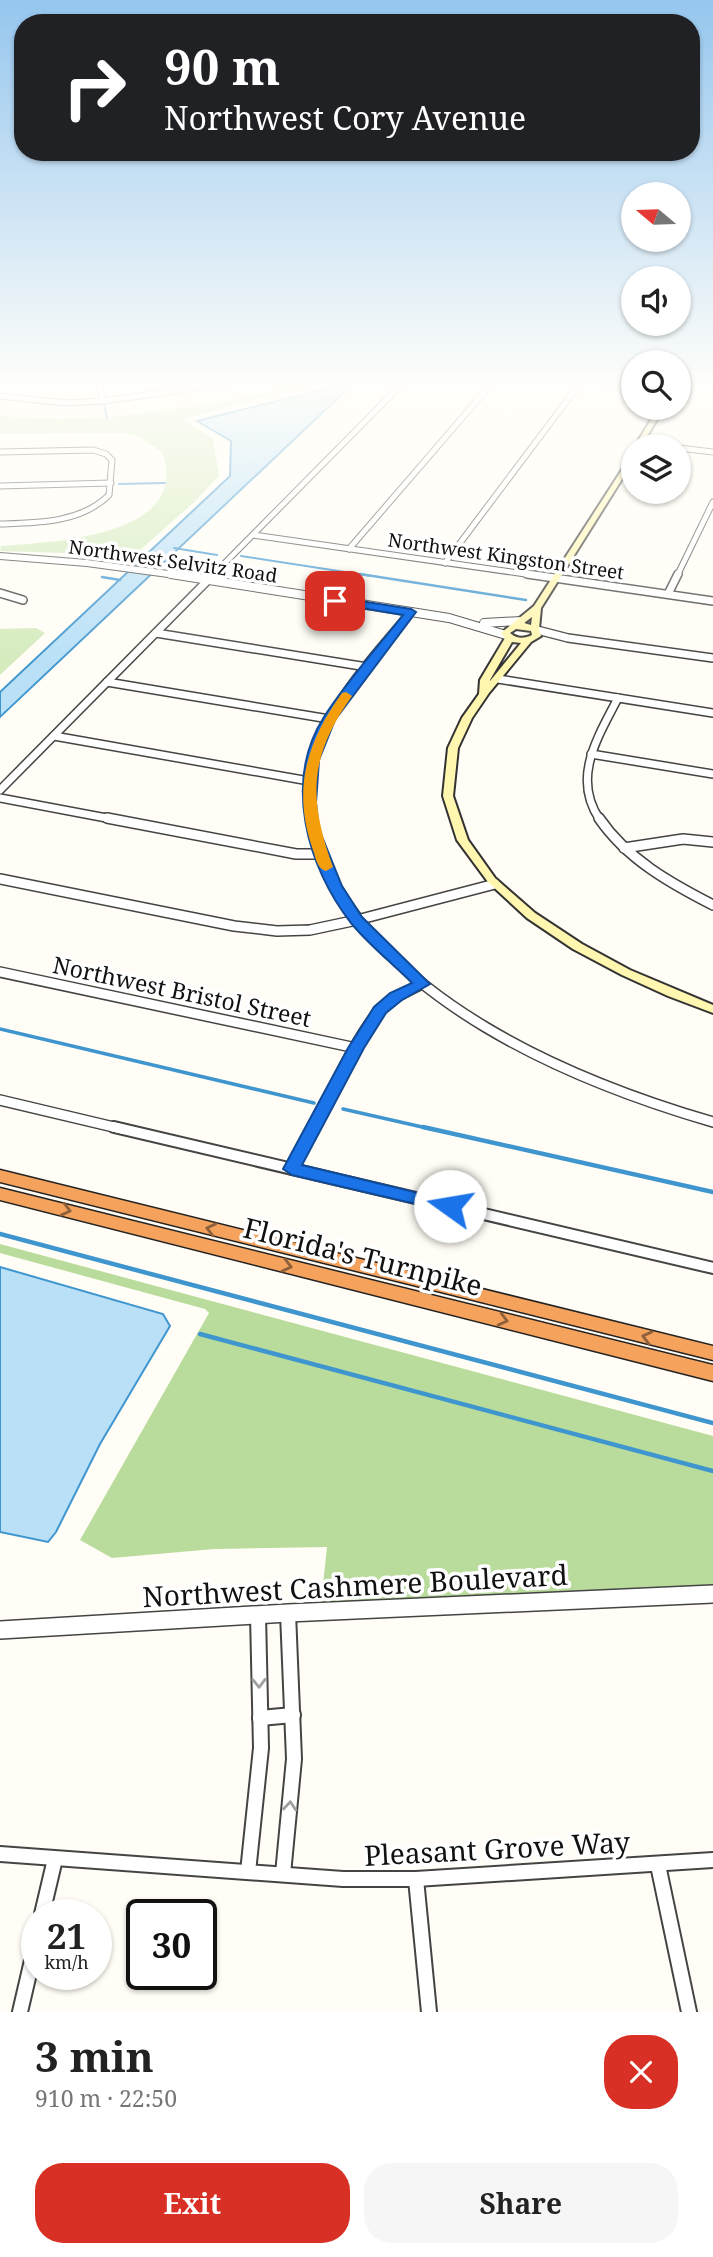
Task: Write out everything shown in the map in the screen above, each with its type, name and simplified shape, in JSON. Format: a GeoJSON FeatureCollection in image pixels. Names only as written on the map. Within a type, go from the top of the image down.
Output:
{"type":"FeatureCollection","features":[{"type":"Feature","properties":{"kind":"highway","name":"Florida's Turnpike"},"geometry":{"type":"LineString","coordinates":[[0,1176],[713,1353]]}},
{"type":"Feature","properties":{"kind":"highway","name":"Florida's Turnpike"},"geometry":{"type":"LineString","coordinates":[[0,1194],[713,1373]]}},
{"type":"Feature","properties":{"kind":"main road"},"geometry":{"type":"LineString","coordinates":[[483,693],[485,680],[507,640],[506,631],[537,608],[620,476]]}},
{"type":"Feature","properties":{"kind":"main road"},"geometry":{"type":"LineString","coordinates":[[537,608],[533,635],[498,679],[483,693],[453,748],[448,774],[452,814],[462,836],[495,884],[549,930],[586,954],[666,992],[713,1009]]}},
{"type":"Feature","properties":{"kind":"main road"},"geometry":{"type":"LineString","coordinates":[[517,625],[533,635]]}},
{"type":"Feature","properties":{"kind":"main road"},"geometry":{"type":"LineString","coordinates":[[507,640],[533,635]]}},
{"type":"Feature","properties":{"kind":"street"},"geometry":{"type":"LineString","coordinates":[[0,524],[24,523],[88,511],[107,498],[111,476]]}},
{"type":"Feature","properties":{"kind":"street"},"geometry":{"type":"LineString","coordinates":[[0,790],[311,476]]}},
{"type":"Feature","properties":{"kind":"street"},"geometry":{"type":"LineString","coordinates":[[349,549],[412,476]]}},
{"type":"Feature","properties":{"kind":"street"},"geometry":{"type":"LineString","coordinates":[[445,563],[511,476]]}},
{"type":"Feature","properties":{"kind":"street"},"geometry":{"type":"LineString","coordinates":[[0,486],[111,483]]}},
{"type":"Feature","properties":{"kind":"street"},"geometry":{"type":"LineString","coordinates":[[668,594],[713,502]]}},
{"type":"Feature","properties":{"kind":"street","name":"Northwest Kingston Street"},"geometry":{"type":"LineString","coordinates":[[253,535],[713,601]]}},
{"type":"Feature","properties":{"kind":"street","name":"Northwest Selvitz Road"},"geometry":{"type":"LineString","coordinates":[[0,556],[70,560],[469,623],[517,625]]}},
{"type":"Feature","properties":{"kind":"street"},"geometry":{"type":"LineString","coordinates":[[0,593],[23,600]]}},
{"type":"Feature","properties":{"kind":"street"},"geometry":{"type":"LineString","coordinates":[[411,612],[329,719],[312,760],[309,781],[312,829],[334,886],[357,920],[422,984],[512,1043],[605,1085],[713,1122]]}},
{"type":"Feature","properties":{"kind":"street"},"geometry":{"type":"LineString","coordinates":[[469,623],[507,640]]}},
{"type":"Feature","properties":{"kind":"street"},"geometry":{"type":"LineString","coordinates":[[156,633],[367,667]]}},
{"type":"Feature","properties":{"kind":"street"},"geometry":{"type":"LineString","coordinates":[[533,635],[713,659]]}},
{"type":"Feature","properties":{"kind":"street"},"geometry":{"type":"LineString","coordinates":[[498,679],[713,713]]}},
{"type":"Feature","properties":{"kind":"street"},"geometry":{"type":"LineString","coordinates":[[107,682],[329,719]]}},
{"type":"Feature","properties":{"kind":"street"},"geometry":{"type":"LineString","coordinates":[[618,698],[591,754],[587,770],[588,790],[597,818],[624,848],[670,883],[713,905]]}},
{"type":"Feature","properties":{"kind":"street"},"geometry":{"type":"LineString","coordinates":[[54,736],[309,781]]}},
{"type":"Feature","properties":{"kind":"street"},"geometry":{"type":"LineString","coordinates":[[591,754],[713,774]]}},
{"type":"Feature","properties":{"kind":"street"},"geometry":{"type":"LineString","coordinates":[[0,798],[296,854],[320,854]]}},
{"type":"Feature","properties":{"kind":"street"},"geometry":{"type":"LineString","coordinates":[[624,848],[682,839],[713,842]]}},
{"type":"Feature","properties":{"kind":"street"},"geometry":{"type":"LineString","coordinates":[[0,879],[234,926],[277,931],[310,930],[357,920],[495,884]]}},
{"type":"Feature","properties":{"kind":"street","name":"Northwest Bristol Street"},"geometry":{"type":"LineString","coordinates":[[0,972],[356,1048]]}},
{"type":"Feature","properties":{"kind":"street"},"geometry":{"type":"LineString","coordinates":[[292,1169],[356,1048],[380,1010],[396,997],[422,984]]}},
{"type":"Feature","properties":{"kind":"street"},"geometry":{"type":"LineString","coordinates":[[0,1100],[713,1268]]}},
{"type":"Feature","properties":{"kind":"street","name":"Northwest Cashmere Boulevard"},"geometry":{"type":"LineString","coordinates":[[0,1630],[288,1613],[713,1594]]}},
{"type":"Feature","properties":{"kind":"street"},"geometry":{"type":"LineString","coordinates":[[284,1874],[294,1759],[288,1613]]}},
{"type":"Feature","properties":{"kind":"street"},"geometry":{"type":"LineString","coordinates":[[248,1872],[261,1748],[258,1615]]}},
{"type":"Feature","properties":{"kind":"street"},"geometry":{"type":"LineString","coordinates":[[260,1718],[293,1715]]}},
{"type":"Feature","properties":{"kind":"street","name":"Pleasant Grove Way"},"geometry":{"type":"LineString","coordinates":[[0,1854],[343,1879],[416,1879],[713,1860]]}},
{"type":"Feature","properties":{"kind":"street"},"geometry":{"type":"LineString","coordinates":[[46,1899],[55,1859]]}},
{"type":"Feature","properties":{"kind":"street"},"geometry":{"type":"LineString","coordinates":[[658,1865],[689,2012]]}},
{"type":"Feature","properties":{"kind":"street"},"geometry":{"type":"LineString","coordinates":[[416,1879],[429,2012]]}},
{"type":"Feature","properties":{"kind":"street"},"geometry":{"type":"LineString","coordinates":[[20,2012],[25,1990]]}},
{"type":"Feature","properties":{"kind":"green space"},"geometry":{"type":"Polygon","coordinates":[[[165,476],[219,476],[131,558],[96,554],[0,551],[1,546],[83,537],[138,518],[157,502],[165,476]]]}},
{"type":"Feature","properties":{"kind":"green space"},"geometry":{"type":"Polygon","coordinates":[[[36,628],[45,633],[0,675],[0,629],[36,628]]]}},
{"type":"Feature","properties":{"kind":"green space"},"geometry":{"type":"Polygon","coordinates":[[[0,1244],[713,1436],[713,1587],[321,1604],[327,1547],[214,1549],[112,1558],[80,1540],[209,1313],[205,1309],[0,1253],[0,1244]]]}},
{"type":"Feature","properties":{"kind":"water"},"geometry":{"type":"Polygon","coordinates":[[[230,476],[256,476],[0,717],[0,692],[230,476]]]}},
{"type":"Feature","properties":{"kind":"water"},"geometry":{"type":"Polygon","coordinates":[[[0,1267],[163,1314],[170,1326],[100,1444],[56,1532],[48,1542],[0,1532],[0,1267]]]}},
{"type":"Feature","properties":{"kind":"waterway"},"geometry":{"type":"LineString","coordinates":[[119,484],[165,483]]}},
{"type":"Feature","properties":{"kind":"waterway"},"geometry":{"type":"LineString","coordinates":[[174,548],[217,555]]}},
{"type":"Feature","properties":{"kind":"waterway"},"geometry":{"type":"LineString","coordinates":[[241,556],[371,576]]}},
{"type":"Feature","properties":{"kind":"waterway"},"geometry":{"type":"LineString","coordinates":[[360,574],[526,600]]}},
{"type":"Feature","properties":{"kind":"waterway"},"geometry":{"type":"LineString","coordinates":[[102,577],[120,580]]}},
{"type":"Feature","properties":{"kind":"waterway"},"geometry":{"type":"LineString","coordinates":[[0,1029],[314,1103]]}},
{"type":"Feature","properties":{"kind":"waterway"},"geometry":{"type":"LineString","coordinates":[[343,1109],[431,1129]]}},
{"type":"Feature","properties":{"kind":"waterway"},"geometry":{"type":"LineString","coordinates":[[423,1127],[713,1192]]}},
{"type":"Feature","properties":{"kind":"waterway"},"geometry":{"type":"LineString","coordinates":[[0,1234],[713,1423]]}},
{"type":"Feature","properties":{"kind":"waterway"},"geometry":{"type":"LineString","coordinates":[[200,1334],[713,1471]]}},
{"type":"Feature","properties":{"kind":"slow traffic"},"geometry":{"type":"LineString","coordinates":[[326,867],[312,829],[309,781],[312,760],[329,719],[346,696]]}},
{"type":"Feature","properties":{"kind":"route"},"geometry":{"type":"LineString","coordinates":[[335,601],[411,612],[329,719],[312,760],[309,803],[312,829],[334,886],[357,920],[422,984],[396,997],[380,1010],[356,1048],[292,1169],[450,1206]]}}]}
